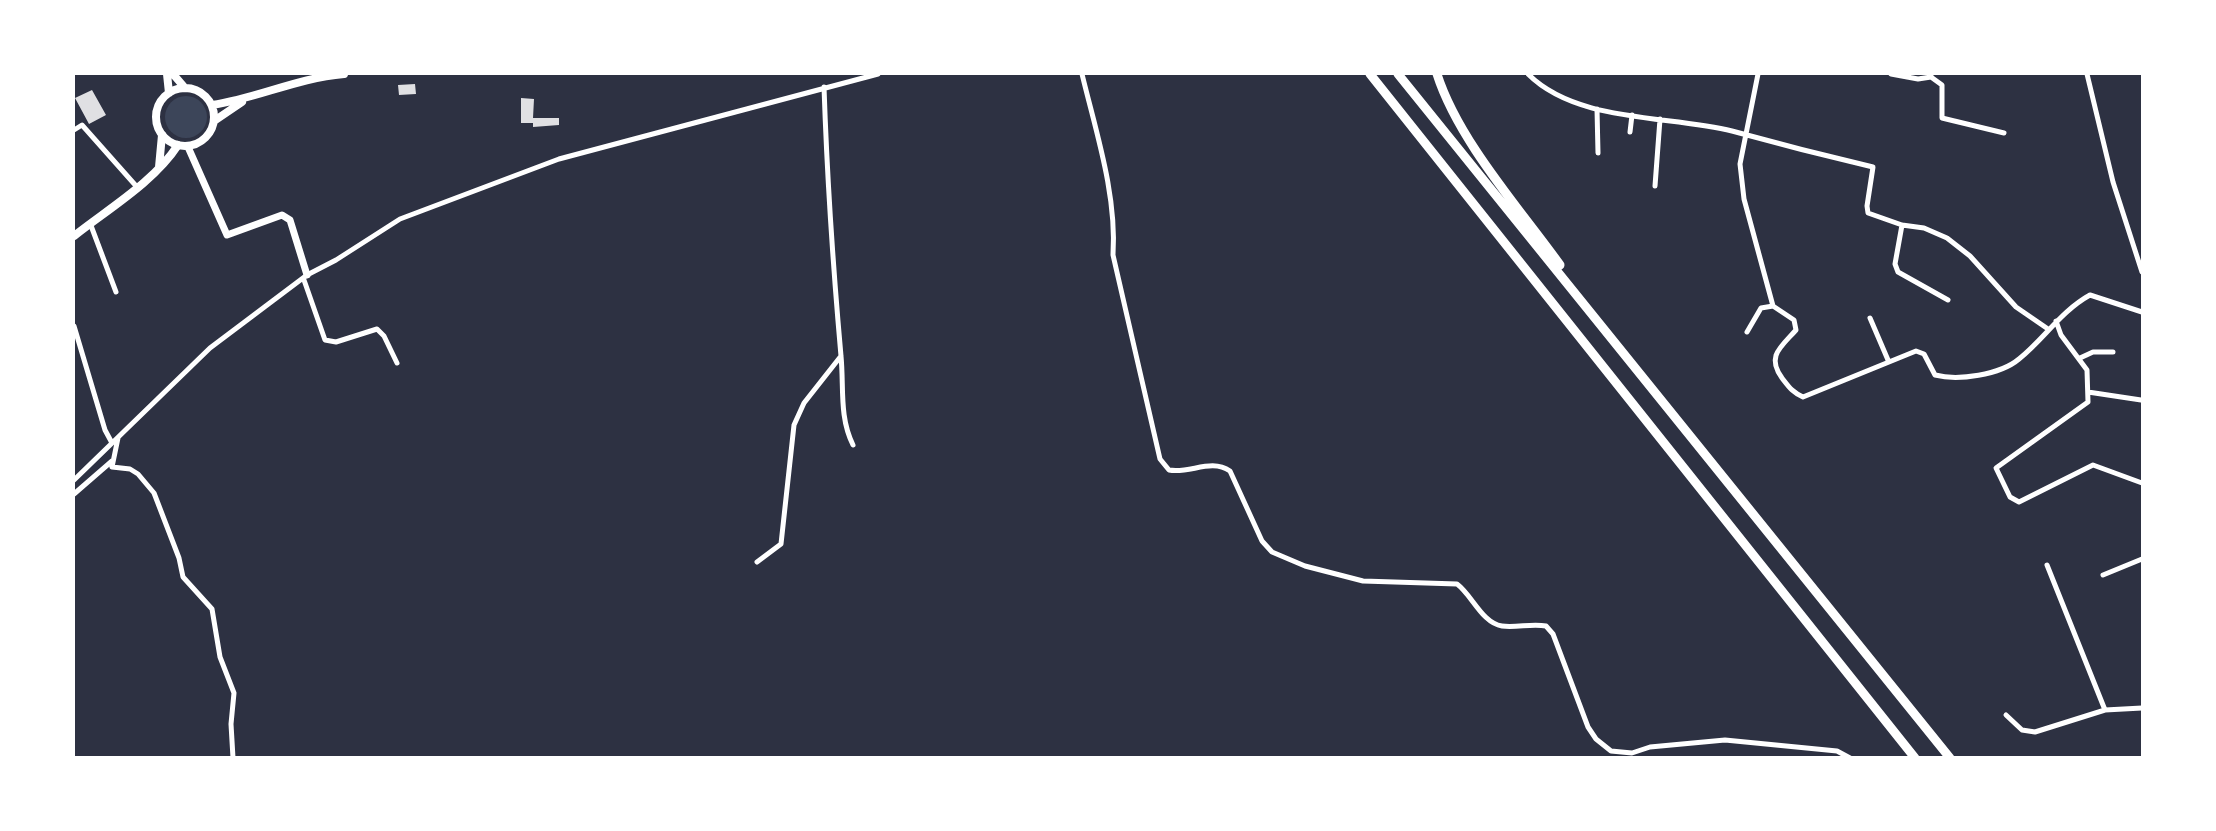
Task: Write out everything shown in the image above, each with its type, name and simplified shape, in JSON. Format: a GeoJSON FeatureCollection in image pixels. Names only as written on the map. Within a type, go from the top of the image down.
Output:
{"type":"FeatureCollection","features":[{"type":"Feature","properties":{"kind":"highway"},"geometry":{"type":"LineString","coordinates":[[1370,74],[1915,758]]}},
{"type":"Feature","properties":{"kind":"highway"},"geometry":{"type":"LineString","coordinates":[[1398,74],[1950,758]]}},
{"type":"Feature","properties":{"kind":"highway"},"geometry":{"type":"LineString","coordinates":[[1437,74],[1452,110],[1466,134],[1614,340]]}},
{"type":"Feature","properties":{"kind":"main road"},"geometry":{"type":"LineString","coordinates":[[167,74],[169,93]]}},
{"type":"Feature","properties":{"kind":"main road"},"geometry":{"type":"LineString","coordinates":[[173,74],[185,88]]}},
{"type":"Feature","properties":{"kind":"main road"},"geometry":{"type":"LineString","coordinates":[[212,105],[245,100],[310,77],[344,74]]}},
{"type":"Feature","properties":{"kind":"main road"},"geometry":{"type":"LineString","coordinates":[[214,121],[212,105],[201,92],[185,88],[169,93],[157,108],[157,126],[162,135],[178,145],[188,147],[205,138],[214,121],[245,100]]}},
{"type":"Feature","properties":{"kind":"main road"},"geometry":{"type":"LineString","coordinates":[[159,167],[162,135]]}},
{"type":"Feature","properties":{"kind":"main road"},"geometry":{"type":"LineString","coordinates":[[74,236],[137,187],[178,145]]}},
{"type":"Feature","properties":{"kind":"street"},"geometry":{"type":"LineString","coordinates":[[74,480],[210,348],[305,278],[400,219],[559,159],[878,74]]}},
{"type":"Feature","properties":{"kind":"street"},"geometry":{"type":"LineString","coordinates":[[1082,74],[1103,161],[1114,234],[1113,255],[1160,459],[1169,470],[1181,472],[1215,464],[1230,471],[1262,541],[1272,552],[1305,566],[1363,582],[1457,584],[1485,616],[1496,624],[1546,626],[1553,634],[1588,727],[1596,739],[1611,751],[1632,753],[1650,747],[1725,740],[1837,751],[1845,753],[1850,758]]}},
{"type":"Feature","properties":{"kind":"street"},"geometry":{"type":"LineString","coordinates":[[1528,74],[1556,93],[1597,109],[1744,136],[1874,167],[1867,206],[1868,213],[1902,225],[1924,228],[1947,238],[1970,256],[2016,307],[2048,329]]}},
{"type":"Feature","properties":{"kind":"street"},"geometry":{"type":"LineString","coordinates":[[1758,74],[1740,164],[1744,199],[1773,306],[1794,320],[1796,330],[1775,353],[1774,367],[1791,392],[1803,397],[1888,360],[1916,351],[1924,354],[1935,375],[1952,379],[1975,376],[2017,361],[2056,321],[2090,295],[2142,312]]}},
{"type":"Feature","properties":{"kind":"street"},"geometry":{"type":"LineString","coordinates":[[1891,74],[1918,78],[1931,75],[1942,85],[1942,118],[2004,133]]}},
{"type":"Feature","properties":{"kind":"street"},"geometry":{"type":"LineString","coordinates":[[2087,74],[2113,182],[2142,272]]}},
{"type":"Feature","properties":{"kind":"street"},"geometry":{"type":"LineString","coordinates":[[824,87],[829,222],[841,356],[844,427],[852,445]]}},
{"type":"Feature","properties":{"kind":"street"},"geometry":{"type":"LineString","coordinates":[[1597,109],[1598,153]]}},
{"type":"Feature","properties":{"kind":"street"},"geometry":{"type":"LineString","coordinates":[[1630,132],[1632,115]]}},
{"type":"Feature","properties":{"kind":"street"},"geometry":{"type":"LineString","coordinates":[[1655,186],[1660,119]]}},
{"type":"Feature","properties":{"kind":"street"},"geometry":{"type":"LineString","coordinates":[[74,130],[82,125],[137,187]]}},
{"type":"Feature","properties":{"kind":"street"},"geometry":{"type":"LineString","coordinates":[[188,147],[226,235],[282,215],[290,220],[305,278],[325,340],[336,342],[377,329],[384,336],[397,363]]}},
{"type":"Feature","properties":{"kind":"street"},"geometry":{"type":"LineString","coordinates":[[90,223],[116,292]]}},
{"type":"Feature","properties":{"kind":"street"},"geometry":{"type":"LineString","coordinates":[[1902,225],[1895,264],[1898,272],[1948,300]]}},
{"type":"Feature","properties":{"kind":"street"},"geometry":{"type":"LineString","coordinates":[[1747,332],[1761,308],[1773,306]]}},
{"type":"Feature","properties":{"kind":"street"},"geometry":{"type":"LineString","coordinates":[[1870,318],[1888,360]]}},
{"type":"Feature","properties":{"kind":"street"},"geometry":{"type":"LineString","coordinates":[[2056,321],[2061,335],[2087,370],[2088,402],[1995,468],[2010,497],[2019,502],[2093,465],[2142,483]]}},
{"type":"Feature","properties":{"kind":"street"},"geometry":{"type":"LineString","coordinates":[[74,326],[76,343],[105,430],[112,443]]}},
{"type":"Feature","properties":{"kind":"street"},"geometry":{"type":"LineString","coordinates":[[2080,358],[2093,352],[2113,352]]}},
{"type":"Feature","properties":{"kind":"street"},"geometry":{"type":"LineString","coordinates":[[757,562],[781,544],[794,425],[804,402],[841,356]]}},
{"type":"Feature","properties":{"kind":"street"},"geometry":{"type":"LineString","coordinates":[[2088,392],[2141,400]]}},
{"type":"Feature","properties":{"kind":"street"},"geometry":{"type":"LineString","coordinates":[[118,437],[112,467],[130,469],[138,474],[154,493],[179,558],[183,577],[190,588],[204,598],[212,609],[220,657],[234,693],[231,724],[233,758]]}},
{"type":"Feature","properties":{"kind":"street"},"geometry":{"type":"LineString","coordinates":[[74,494],[112,461]]}},
{"type":"Feature","properties":{"kind":"street"},"geometry":{"type":"LineString","coordinates":[[2103,575],[2142,560]]}},
{"type":"Feature","properties":{"kind":"street"},"geometry":{"type":"LineString","coordinates":[[2047,565],[2105,710]]}},
{"type":"Feature","properties":{"kind":"street"},"geometry":{"type":"LineString","coordinates":[[2006,716],[2022,730],[2035,732],[2105,710],[2142,708]]}},
{"type":"Feature","properties":{"kind":"shaded area"},"geometry":{"type":"Polygon","coordinates":[[[186,96],[194,97],[201,102],[206,109],[206,125],[201,132],[194,137],[186,138],[178,137],[171,132],[166,125],[165,117],[166,109],[171,102],[178,97],[186,96]]]}},
{"type":"Feature","properties":{"kind":"building"},"geometry":{"type":"Polygon","coordinates":[[[415,84],[416,94],[399,95],[398,85],[415,84]]]}},
{"type":"Feature","properties":{"kind":"building"},"geometry":{"type":"Polygon","coordinates":[[[92,90],[106,115],[89,124],[75,98],[92,90]]]}},
{"type":"Feature","properties":{"kind":"building"},"geometry":{"type":"Polygon","coordinates":[[[521,98],[534,99],[533,118],[559,118],[559,125],[533,127],[533,123],[521,123],[521,98]]]}}]}
